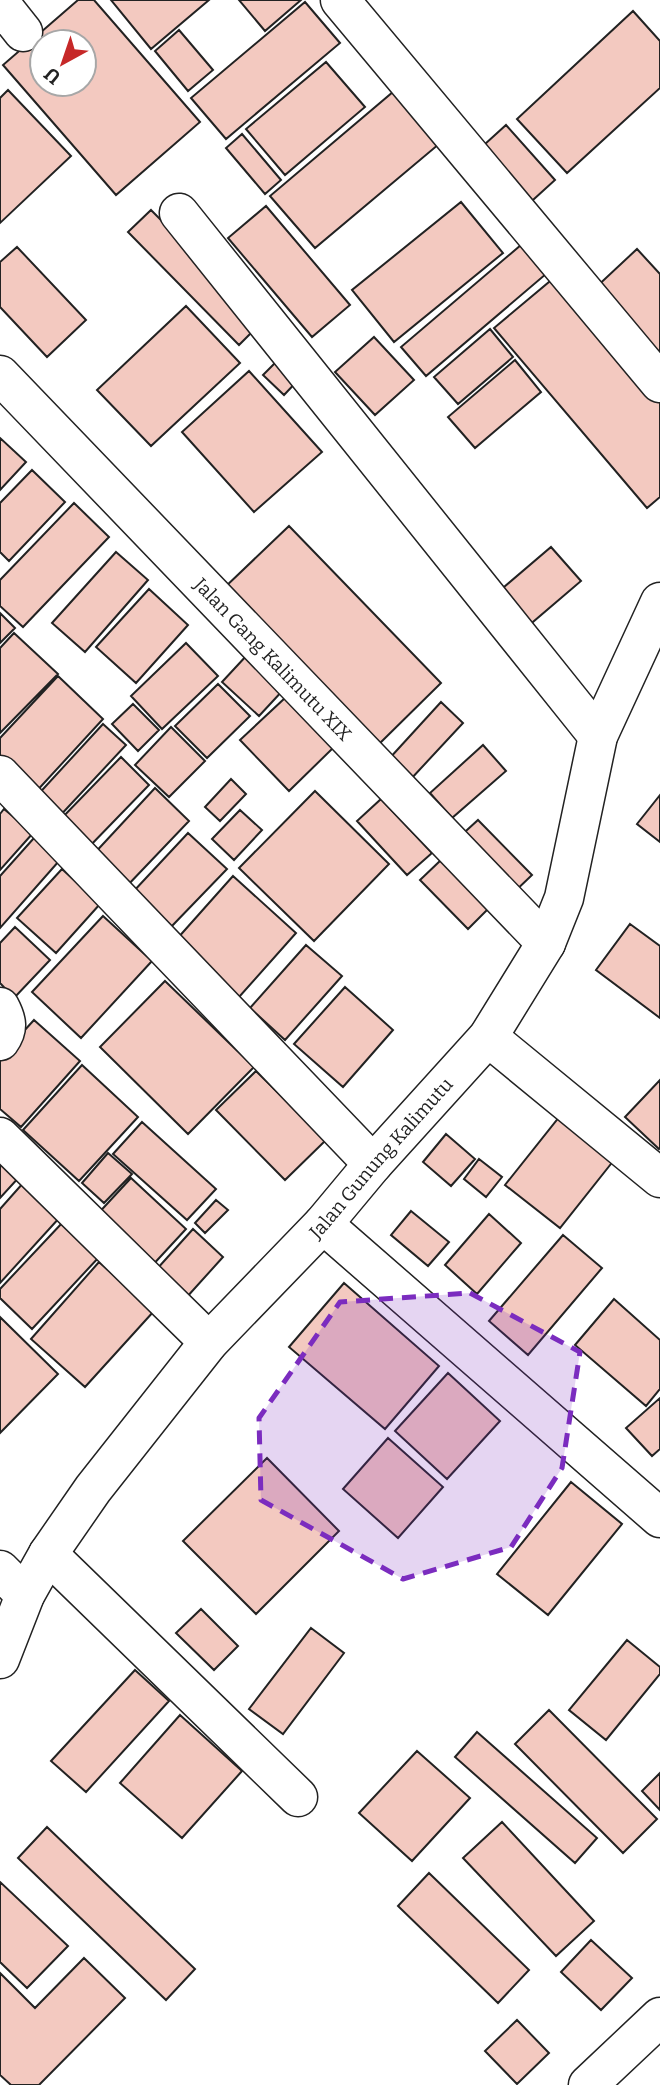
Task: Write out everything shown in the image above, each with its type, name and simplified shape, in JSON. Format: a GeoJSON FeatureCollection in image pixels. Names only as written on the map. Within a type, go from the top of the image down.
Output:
{"type":"FeatureCollection","features":[{"type":"Feature","properties":{"kind":"street"},"geometry":{"type":"LineString","coordinates":[[340,0],[660,383]]}},
{"type":"Feature","properties":{"kind":"street"},"geometry":{"type":"LineString","coordinates":[[179,214],[597,736]]}},
{"type":"Feature","properties":{"kind":"street","name":"Jalan Gang Kalimutu XIX"},"geometry":{"type":"LineString","coordinates":[[0,375],[546,943]]}},
{"type":"Feature","properties":{"kind":"street","name":"Jalan Gunung Kalimutu"},"geometry":{"type":"LineString","coordinates":[[0,1659],[13,1582],[48,1554],[93,1489],[209,1342],[323,1224],[373,1164],[488,1037],[546,943],[564,898],[597,736],[660,602]]}},
{"type":"Feature","properties":{"kind":"street"},"geometry":{"type":"LineString","coordinates":[[0,775],[373,1164]]}},
{"type":"Feature","properties":{"kind":"street"},"geometry":{"type":"LineString","coordinates":[[0,1007],[7,1024],[6,1033],[0,1041]]}},
{"type":"Feature","properties":{"kind":"street"},"geometry":{"type":"LineString","coordinates":[[488,1037],[660,1178]]}},
{"type":"Feature","properties":{"kind":"street"},"geometry":{"type":"LineString","coordinates":[[0,1137],[209,1342]]}},
{"type":"Feature","properties":{"kind":"street"},"geometry":{"type":"LineString","coordinates":[[323,1224],[660,1518]]}},
{"type":"Feature","properties":{"kind":"street"},"geometry":{"type":"LineString","coordinates":[[48,1554],[298,1797]]}},
{"type":"Feature","properties":{"kind":"street"},"geometry":{"type":"LineString","coordinates":[[588,2085],[660,2017]]}},
{"type":"Feature","properties":{"kind":"highlighted area"},"geometry":{"type":"Polygon","coordinates":[[[470,1293],[580,1352],[562,1468],[511,1547],[403,1579],[261,1500],[259,1418],[340,1302],[470,1293]]]}},
{"type":"Feature","properties":{"kind":"building"},"geometry":{"type":"Polygon","coordinates":[[[78,0],[94,0],[200,122],[116,195],[32,98],[98,98],[98,28],[46,28],[78,0]]]}},
{"type":"Feature","properties":{"kind":"building"},"geometry":{"type":"Polygon","coordinates":[[[111,0],[209,0],[151,49],[111,0]]]}},
{"type":"Feature","properties":{"kind":"building"},"geometry":{"type":"Polygon","coordinates":[[[239,0],[301,0],[265,31],[239,0]]]}},
{"type":"Feature","properties":{"kind":"building"},"geometry":{"type":"Polygon","coordinates":[[[305,2],[340,43],[226,139],[191,98],[305,2]]]}},
{"type":"Feature","properties":{"kind":"building"},"geometry":{"type":"Polygon","coordinates":[[[633,11],[660,41],[660,88],[567,173],[517,119],[633,11]]]}},
{"type":"Feature","properties":{"kind":"building"},"geometry":{"type":"Polygon","coordinates":[[[179,30],[213,70],[188,91],[155,51],[179,30]]]}},
{"type":"Feature","properties":{"kind":"building"},"geometry":{"type":"Polygon","coordinates":[[[28,43],[28,94],[3,65],[28,43]]]}},
{"type":"Feature","properties":{"kind":"building"},"geometry":{"type":"Polygon","coordinates":[[[326,62],[365,107],[285,175],[246,129],[326,62]]]}},
{"type":"Feature","properties":{"kind":"building"},"geometry":{"type":"Polygon","coordinates":[[[400,86],[445,139],[315,248],[270,196],[400,86]]]}},
{"type":"Feature","properties":{"kind":"building"},"geometry":{"type":"Polygon","coordinates":[[[8,90],[71,156],[0,223],[0,98],[8,90]]]}},
{"type":"Feature","properties":{"kind":"building"},"geometry":{"type":"Polygon","coordinates":[[[506,125],[555,180],[523,209],[474,154],[506,125]]]}},
{"type":"Feature","properties":{"kind":"building"},"geometry":{"type":"Polygon","coordinates":[[[242,134],[281,180],[265,194],[226,148],[242,134]]]}},
{"type":"Feature","properties":{"kind":"building"},"geometry":{"type":"Polygon","coordinates":[[[461,202],[503,253],[394,342],[352,290],[461,202]]]}},
{"type":"Feature","properties":{"kind":"building"},"geometry":{"type":"Polygon","coordinates":[[[266,206],[350,305],[312,337],[228,238],[266,206]]]}},
{"type":"Feature","properties":{"kind":"building"},"geometry":{"type":"Polygon","coordinates":[[[151,210],[262,322],[239,345],[128,232],[151,210]]]}},
{"type":"Feature","properties":{"kind":"building"},"geometry":{"type":"Polygon","coordinates":[[[528,239],[553,268],[426,376],[401,347],[528,239]]]}},
{"type":"Feature","properties":{"kind":"building"},"geometry":{"type":"Polygon","coordinates":[[[17,247],[86,320],[47,357],[0,307],[0,262],[17,247]]]}},
{"type":"Feature","properties":{"kind":"building"},"geometry":{"type":"Polygon","coordinates":[[[637,249],[660,274],[660,362],[592,291],[637,249]]]}},
{"type":"Feature","properties":{"kind":"building"},"geometry":{"type":"Polygon","coordinates":[[[555,277],[660,401],[660,497],[647,508],[494,328],[555,277]]]}},
{"type":"Feature","properties":{"kind":"building"},"geometry":{"type":"Polygon","coordinates":[[[186,306],[240,363],[151,446],[97,390],[186,306]]]}},
{"type":"Feature","properties":{"kind":"building"},"geometry":{"type":"Polygon","coordinates":[[[490,329],[513,357],[458,404],[434,377],[490,329]]]}},
{"type":"Feature","properties":{"kind":"building"},"geometry":{"type":"Polygon","coordinates":[[[374,337],[414,380],[375,415],[335,372],[374,337]]]}},
{"type":"Feature","properties":{"kind":"building"},"geometry":{"type":"Polygon","coordinates":[[[282,356],[302,376],[284,395],[263,375],[282,356]]]}},
{"type":"Feature","properties":{"kind":"building"},"geometry":{"type":"Polygon","coordinates":[[[515,360],[541,392],[475,448],[448,417],[515,360]]]}},
{"type":"Feature","properties":{"kind":"building"},"geometry":{"type":"Polygon","coordinates":[[[249,371],[322,452],[254,512],[182,432],[249,371]]]}},
{"type":"Feature","properties":{"kind":"building"},"geometry":{"type":"Polygon","coordinates":[[[0,438],[26,462],[0,490],[0,438]]]}},
{"type":"Feature","properties":{"kind":"building"},"geometry":{"type":"Polygon","coordinates":[[[32,470],[65,502],[9,561],[0,552],[0,503],[32,470]]]}},
{"type":"Feature","properties":{"kind":"building"},"geometry":{"type":"Polygon","coordinates":[[[74,503],[109,537],[23,627],[0,606],[0,580],[74,503]]]}},
{"type":"Feature","properties":{"kind":"building"},"geometry":{"type":"Polygon","coordinates":[[[289,526],[441,683],[376,747],[223,589],[289,526]]]}},
{"type":"Feature","properties":{"kind":"building"},"geometry":{"type":"Polygon","coordinates":[[[551,547],[581,581],[527,627],[497,593],[551,547]]]}},
{"type":"Feature","properties":{"kind":"building"},"geometry":{"type":"Polygon","coordinates":[[[116,552],[148,580],[85,652],[52,623],[116,552]]]}},
{"type":"Feature","properties":{"kind":"building"},"geometry":{"type":"Polygon","coordinates":[[[149,589],[188,625],[136,683],[96,647],[149,589]]]}},
{"type":"Feature","properties":{"kind":"building"},"geometry":{"type":"Polygon","coordinates":[[[0,613],[15,628],[0,643],[0,613]]]}},
{"type":"Feature","properties":{"kind":"building"},"geometry":{"type":"Polygon","coordinates":[[[14,633],[58,674],[0,733],[0,648],[14,633]]]}},
{"type":"Feature","properties":{"kind":"building"},"geometry":{"type":"Polygon","coordinates":[[[186,643],[218,676],[162,729],[131,696],[186,643]]]}},
{"type":"Feature","properties":{"kind":"building"},"geometry":{"type":"Polygon","coordinates":[[[248,654],[285,688],[259,716],[222,682],[248,654]]]}},
{"type":"Feature","properties":{"kind":"building"},"geometry":{"type":"Polygon","coordinates":[[[58,676],[103,719],[33,795],[0,764],[0,738],[58,676]]]}},
{"type":"Feature","properties":{"kind":"building"},"geometry":{"type":"Polygon","coordinates":[[[218,684],[250,716],[207,758],[175,726],[218,684]]]}},
{"type":"Feature","properties":{"kind":"building"},"geometry":{"type":"Polygon","coordinates":[[[285,698],[333,748],[289,791],[240,740],[285,698]]]}},
{"type":"Feature","properties":{"kind":"building"},"geometry":{"type":"Polygon","coordinates":[[[441,702],[463,723],[410,780],[388,760],[441,702]]]}},
{"type":"Feature","properties":{"kind":"building"},"geometry":{"type":"Polygon","coordinates":[[[133,704],[159,730],[138,751],[112,724],[133,704]]]}},
{"type":"Feature","properties":{"kind":"building"},"geometry":{"type":"Polygon","coordinates":[[[103,724],[126,745],[56,820],[33,800],[103,724]]]}},
{"type":"Feature","properties":{"kind":"building"},"geometry":{"type":"Polygon","coordinates":[[[171,727],[205,761],[169,797],[135,765],[171,727]]]}},
{"type":"Feature","properties":{"kind":"building"},"geometry":{"type":"Polygon","coordinates":[[[483,745],[506,771],[452,818],[430,793],[483,745]]]}},
{"type":"Feature","properties":{"kind":"building"},"geometry":{"type":"Polygon","coordinates":[[[121,757],[149,785],[86,850],[57,823],[121,757]]]}},
{"type":"Feature","properties":{"kind":"building"},"geometry":{"type":"Polygon","coordinates":[[[231,779],[246,794],[220,821],[205,807],[231,779]]]}},
{"type":"Feature","properties":{"kind":"building"},"geometry":{"type":"Polygon","coordinates":[[[155,788],[189,821],[125,888],[91,857],[155,788]]]}},
{"type":"Feature","properties":{"kind":"building"},"geometry":{"type":"Polygon","coordinates":[[[315,791],[389,864],[314,941],[239,868],[315,791]]]}},
{"type":"Feature","properties":{"kind":"building"},"geometry":{"type":"Polygon","coordinates":[[[660,795],[660,842],[637,824],[660,795]]]}},
{"type":"Feature","properties":{"kind":"building"},"geometry":{"type":"Polygon","coordinates":[[[381,799],[432,853],[407,875],[357,821],[381,799]]]}},
{"type":"Feature","properties":{"kind":"building"},"geometry":{"type":"Polygon","coordinates":[[[4,809],[33,833],[0,870],[0,814],[4,809]]]}},
{"type":"Feature","properties":{"kind":"building"},"geometry":{"type":"Polygon","coordinates":[[[240,810],[262,830],[234,860],[212,839],[240,810]]]}},
{"type":"Feature","properties":{"kind":"building"},"geometry":{"type":"Polygon","coordinates":[[[478,820],[532,875],[510,896],[456,840],[478,820]]]}},
{"type":"Feature","properties":{"kind":"building"},"geometry":{"type":"Polygon","coordinates":[[[188,833],[227,869],[170,928],[132,893],[188,833]]]}},
{"type":"Feature","properties":{"kind":"building"},"geometry":{"type":"Polygon","coordinates":[[[34,838],[59,861],[0,928],[0,876],[34,838]]]}},
{"type":"Feature","properties":{"kind":"building"},"geometry":{"type":"Polygon","coordinates":[[[441,860],[488,909],[468,929],[420,880],[441,860]]]}},
{"type":"Feature","properties":{"kind":"building"},"geometry":{"type":"Polygon","coordinates":[[[62,869],[100,904],[56,953],[17,918],[62,869]]]}},
{"type":"Feature","properties":{"kind":"building"},"geometry":{"type":"Polygon","coordinates":[[[233,876],[296,933],[231,1006],[168,949],[233,876]]]}},
{"type":"Feature","properties":{"kind":"building"},"geometry":{"type":"Polygon","coordinates":[[[103,916],[152,961],[81,1038],[32,992],[103,916]]]}},
{"type":"Feature","properties":{"kind":"building"},"geometry":{"type":"Polygon","coordinates":[[[630,924],[660,946],[660,1018],[596,970],[630,924]]]}},
{"type":"Feature","properties":{"kind":"building"},"geometry":{"type":"Polygon","coordinates":[[[15,927],[50,960],[14,998],[0,983],[0,943],[15,927]]]}},
{"type":"Feature","properties":{"kind":"building"},"geometry":{"type":"Polygon","coordinates":[[[306,945],[342,976],[285,1040],[250,1008],[306,945]]]}},
{"type":"Feature","properties":{"kind":"building"},"geometry":{"type":"Polygon","coordinates":[[[165,981],[254,1067],[188,1134],[100,1047],[165,981]]]}},
{"type":"Feature","properties":{"kind":"building"},"geometry":{"type":"Polygon","coordinates":[[[345,987],[393,1030],[343,1087],[294,1044],[345,987]]]}},
{"type":"Feature","properties":{"kind":"building"},"geometry":{"type":"Polygon","coordinates":[[[34,1020],[80,1061],[21,1127],[0,1109],[0,1057],[34,1020]]]}},
{"type":"Feature","properties":{"kind":"building"},"geometry":{"type":"Polygon","coordinates":[[[82,1065],[138,1117],[79,1181],[23,1130],[82,1065]]]}},
{"type":"Feature","properties":{"kind":"building"},"geometry":{"type":"Polygon","coordinates":[[[256,1071],[326,1140],[285,1180],[216,1110],[256,1071]]]}},
{"type":"Feature","properties":{"kind":"building"},"geometry":{"type":"Polygon","coordinates":[[[660,1080],[660,1148],[659,1149],[625,1117],[660,1080]]]}},
{"type":"Feature","properties":{"kind":"building"},"geometry":{"type":"Polygon","coordinates":[[[564,1111],[618,1155],[560,1228],[505,1185],[564,1111]]]}},
{"type":"Feature","properties":{"kind":"building"},"geometry":{"type":"Polygon","coordinates":[[[142,1122],[216,1189],[187,1220],[113,1154],[142,1122]]]}},
{"type":"Feature","properties":{"kind":"building"},"geometry":{"type":"Polygon","coordinates":[[[446,1134],[475,1159],[451,1186],[423,1162],[446,1134]]]}},
{"type":"Feature","properties":{"kind":"building"},"geometry":{"type":"Polygon","coordinates":[[[108,1153],[132,1174],[104,1203],[82,1183],[108,1153]]]}},
{"type":"Feature","properties":{"kind":"building"},"geometry":{"type":"Polygon","coordinates":[[[0,1156],[21,1175],[0,1198],[0,1156]]]}},
{"type":"Feature","properties":{"kind":"building"},"geometry":{"type":"Polygon","coordinates":[[[479,1159],[502,1177],[486,1197],[464,1179],[479,1159]]]}},
{"type":"Feature","properties":{"kind":"building"},"geometry":{"type":"Polygon","coordinates":[[[131,1178],[186,1229],[149,1269],[94,1218],[131,1178]]]}},
{"type":"Feature","properties":{"kind":"building"},"geometry":{"type":"Polygon","coordinates":[[[24,1182],[61,1216],[0,1283],[0,1209],[24,1182]]]}},
{"type":"Feature","properties":{"kind":"building"},"geometry":{"type":"Polygon","coordinates":[[[216,1200],[228,1210],[205,1233],[195,1223],[216,1200]]]}},
{"type":"Feature","properties":{"kind":"building"},"geometry":{"type":"Polygon","coordinates":[[[411,1211],[449,1242],[428,1266],[391,1235],[411,1211]]]}},
{"type":"Feature","properties":{"kind":"building"},"geometry":{"type":"Polygon","coordinates":[[[489,1214],[521,1243],[477,1294],[445,1265],[489,1214]]]}},
{"type":"Feature","properties":{"kind":"building"},"geometry":{"type":"Polygon","coordinates":[[[63,1222],[100,1256],[32,1329],[0,1298],[0,1289],[63,1222]]]}},
{"type":"Feature","properties":{"kind":"building"},"geometry":{"type":"Polygon","coordinates":[[[193,1229],[223,1257],[186,1298],[156,1270],[193,1229]]]}},
{"type":"Feature","properties":{"kind":"building"},"geometry":{"type":"Polygon","coordinates":[[[563,1235],[602,1268],[528,1355],[489,1321],[563,1235]]]}},
{"type":"Feature","properties":{"kind":"building"},"geometry":{"type":"Polygon","coordinates":[[[99,1262],[154,1311],[85,1387],[31,1339],[99,1262]]]}},
{"type":"Feature","properties":{"kind":"building"},"geometry":{"type":"Polygon","coordinates":[[[344,1283],[439,1366],[385,1429],[289,1347],[344,1283]]]}},
{"type":"Feature","properties":{"kind":"building"},"geometry":{"type":"Polygon","coordinates":[[[614,1299],[660,1340],[660,1389],[646,1406],[575,1345],[614,1299]]]}},
{"type":"Feature","properties":{"kind":"building"},"geometry":{"type":"Polygon","coordinates":[[[0,1317],[58,1374],[0,1433],[0,1317]]]}},
{"type":"Feature","properties":{"kind":"building"},"geometry":{"type":"Polygon","coordinates":[[[448,1373],[500,1421],[447,1479],[395,1431],[448,1373]]]}},
{"type":"Feature","properties":{"kind":"building"},"geometry":{"type":"Polygon","coordinates":[[[660,1398],[660,1449],[652,1456],[626,1428],[660,1398]]]}},
{"type":"Feature","properties":{"kind":"building"},"geometry":{"type":"Polygon","coordinates":[[[388,1438],[443,1487],[398,1538],[343,1489],[388,1438]]]}},
{"type":"Feature","properties":{"kind":"building"},"geometry":{"type":"Polygon","coordinates":[[[267,1458],[339,1531],[256,1614],[183,1541],[267,1458]]]}},
{"type":"Feature","properties":{"kind":"building"},"geometry":{"type":"Polygon","coordinates":[[[571,1482],[622,1524],[548,1615],[497,1574],[571,1482]]]}},
{"type":"Feature","properties":{"kind":"building"},"geometry":{"type":"Polygon","coordinates":[[[201,1609],[238,1646],[214,1670],[176,1633],[201,1609]]]}},
{"type":"Feature","properties":{"kind":"building"},"geometry":{"type":"Polygon","coordinates":[[[311,1628],[344,1653],[283,1734],[249,1709],[311,1628]]]}},
{"type":"Feature","properties":{"kind":"building"},"geometry":{"type":"Polygon","coordinates":[[[627,1640],[660,1667],[660,1674],[606,1740],[569,1710],[627,1640]]]}},
{"type":"Feature","properties":{"kind":"building"},"geometry":{"type":"Polygon","coordinates":[[[135,1670],[169,1701],[86,1792],[51,1761],[135,1670]]]}},
{"type":"Feature","properties":{"kind":"building"},"geometry":{"type":"Polygon","coordinates":[[[549,1710],[657,1819],[623,1853],[515,1744],[549,1710]]]}},
{"type":"Feature","properties":{"kind":"building"},"geometry":{"type":"Polygon","coordinates":[[[180,1715],[242,1771],[182,1838],[120,1783],[180,1715]]]}},
{"type":"Feature","properties":{"kind":"building"},"geometry":{"type":"Polygon","coordinates":[[[477,1732],[597,1838],[575,1863],[455,1757],[477,1732]]]}},
{"type":"Feature","properties":{"kind":"building"},"geometry":{"type":"Polygon","coordinates":[[[417,1751],[470,1798],[412,1861],[359,1813],[417,1751]]]}},
{"type":"Feature","properties":{"kind":"building"},"geometry":{"type":"Polygon","coordinates":[[[660,1773],[660,1810],[642,1791],[660,1773]]]}},
{"type":"Feature","properties":{"kind":"building"},"geometry":{"type":"Polygon","coordinates":[[[502,1822],[594,1921],[556,1956],[463,1858],[502,1822]]]}},
{"type":"Feature","properties":{"kind":"building"},"geometry":{"type":"Polygon","coordinates":[[[47,1827],[195,1969],[166,2000],[18,1858],[47,1827]]]}},
{"type":"Feature","properties":{"kind":"building"},"geometry":{"type":"Polygon","coordinates":[[[429,1873],[529,1970],[498,2003],[398,1906],[429,1873]]]}},
{"type":"Feature","properties":{"kind":"building"},"geometry":{"type":"Polygon","coordinates":[[[0,1882],[68,1946],[27,1988],[0,1962],[0,1882]]]}},
{"type":"Feature","properties":{"kind":"building"},"geometry":{"type":"Polygon","coordinates":[[[591,1940],[632,1978],[601,2010],[561,1972],[591,1940]]]}},
{"type":"Feature","properties":{"kind":"building"},"geometry":{"type":"Polygon","coordinates":[[[84,1958],[125,1998],[39,2085],[11,2085],[0,2075],[0,1973],[35,2008],[84,1958]]]}},
{"type":"Feature","properties":{"kind":"building"},"geometry":{"type":"Polygon","coordinates":[[[517,2020],[549,2053],[517,2084],[485,2051],[517,2020]]]}}]}
